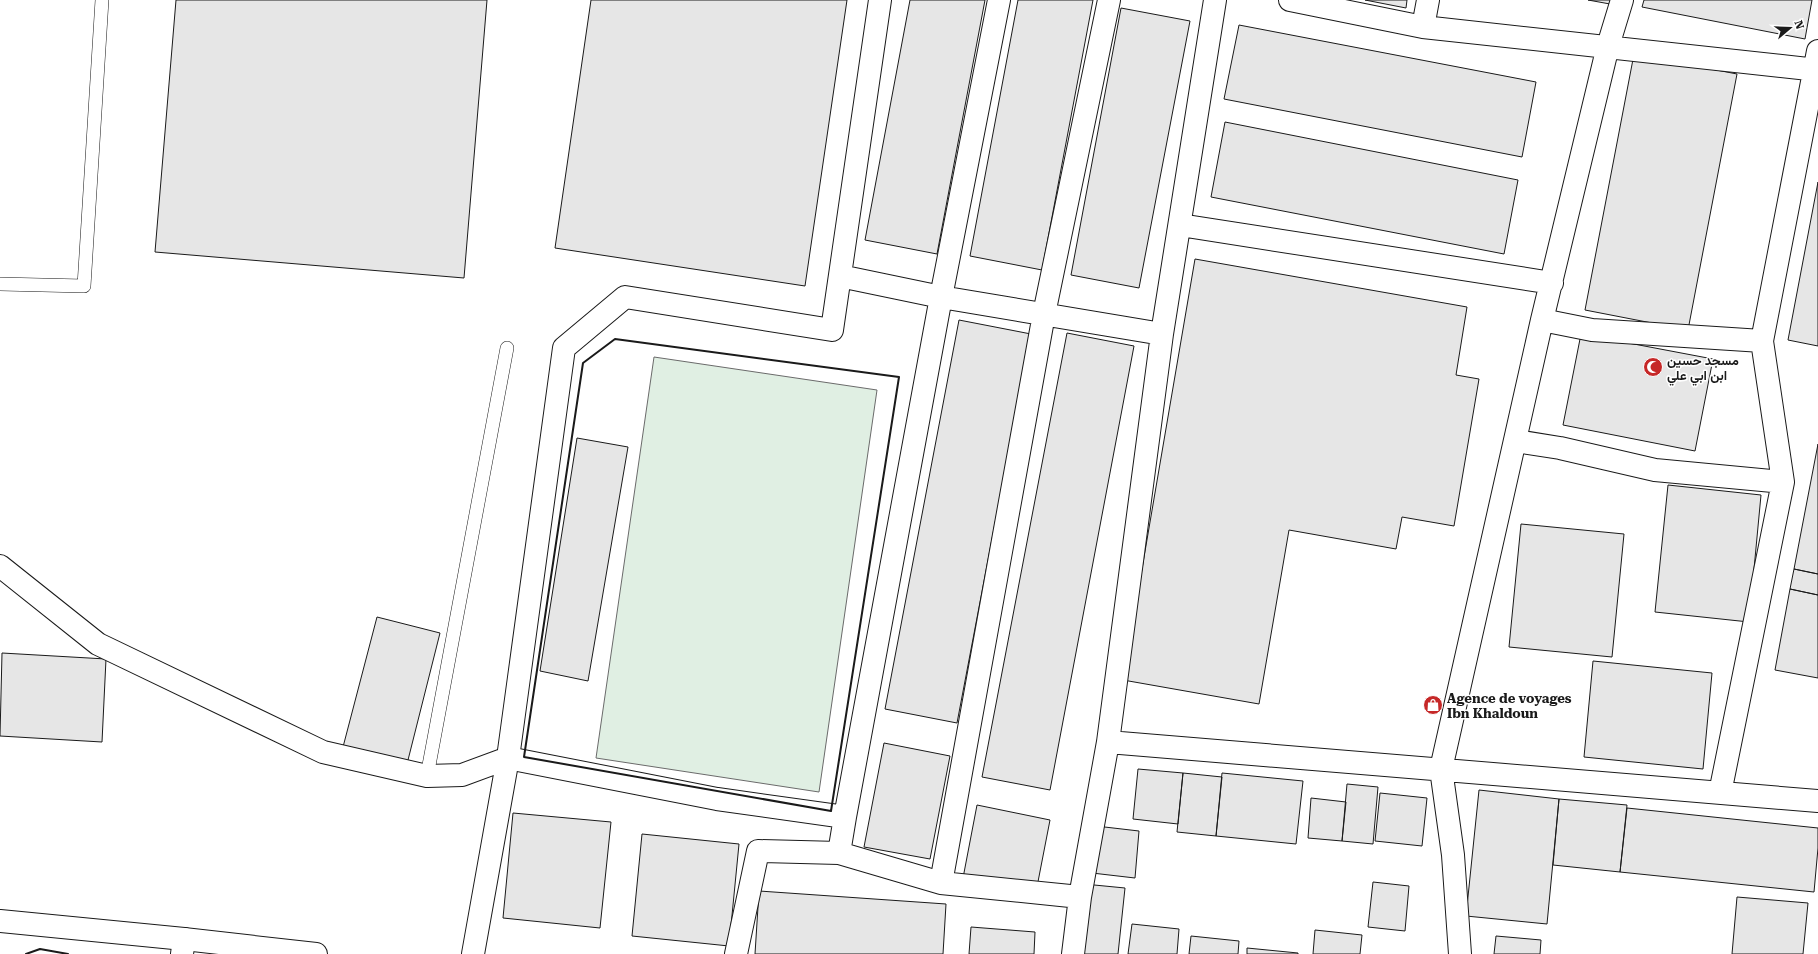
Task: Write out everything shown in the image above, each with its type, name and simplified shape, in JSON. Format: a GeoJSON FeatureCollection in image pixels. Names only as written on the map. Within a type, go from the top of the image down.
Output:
{"type":"FeatureCollection","features":[{"type":"Feature","properties":{"kind":"street"},"geometry":{"type":"LineString","coordinates":[[473,954],[508,758],[564,348],[625,298],[832,330],[880,0]]}},
{"type":"Feature","properties":{"kind":"street"},"geometry":{"type":"LineString","coordinates":[[839,854],[941,297],[999,0]]}},
{"type":"Feature","properties":{"kind":"street"},"geometry":{"type":"LineString","coordinates":[[941,883],[1044,314],[1109,0]]}},
{"type":"Feature","properties":{"kind":"street"},"geometry":{"type":"LineString","coordinates":[[1073,954],[1080,897],[1108,742],[1162,334],[1215,0]]}},
{"type":"Feature","properties":{"kind":"street"},"geometry":{"type":"LineString","coordinates":[[1290,0],[1424,27],[1608,46],[1817,64],[1762,341],[1783,482],[1720,793]]}},
{"type":"Feature","properties":{"kind":"street"},"geometry":{"type":"LineString","coordinates":[[1424,27],[1428,0]]}},
{"type":"Feature","properties":{"kind":"street"},"geometry":{"type":"LineString","coordinates":[[1460,954],[1453,855],[1441,769],[1542,320],[1608,46],[1622,0]]}},
{"type":"Feature","properties":{"kind":"street"},"geometry":{"type":"LineString","coordinates":[[1180,225],[1552,283]]}},
{"type":"Feature","properties":{"kind":"street"},"geometry":{"type":"LineString","coordinates":[[840,276],[941,297],[1162,334]]}},
{"type":"Feature","properties":{"kind":"street"},"geometry":{"type":"LineString","coordinates":[[1542,320],[1592,330],[1762,341]]}},
{"type":"Feature","properties":{"kind":"street"},"geometry":{"type":"LineString","coordinates":[[1516,441],[1560,448],[1655,470],[1783,482]]}},
{"type":"Feature","properties":{"kind":"street"},"geometry":{"type":"LineString","coordinates":[[0,566],[98,644],[323,752],[427,776],[462,775],[508,758],[717,799],[845,817]]}},
{"type":"Feature","properties":{"kind":"street"},"geometry":{"type":"LineString","coordinates":[[1108,742],[1818,801]]}},
{"type":"Feature","properties":{"kind":"street"},"geometry":{"type":"LineString","coordinates":[[736,954],[758,851],[839,854],[941,883],[1080,897]]}},
{"type":"Feature","properties":{"kind":"street"},"geometry":{"type":"LineString","coordinates":[[0,921],[183,946],[316,954]]}},
{"type":"Feature","properties":{"kind":"lane"},"geometry":{"type":"LineString","coordinates":[[0,284],[84,286],[102,0]]}},
{"type":"Feature","properties":{"kind":"lane"},"geometry":{"type":"LineString","coordinates":[[427,776],[506,348]]}},
{"type":"Feature","properties":{"kind":"green space"},"geometry":{"type":"Polygon","coordinates":[[[654,357],[877,390],[819,792],[596,758],[654,357]]]}},
{"type":"Feature","properties":{"kind":"building"},"geometry":{"type":"Polygon","coordinates":[[[176,0],[487,0],[464,278],[155,252],[176,0]]]}},
{"type":"Feature","properties":{"kind":"building"},"geometry":{"type":"Polygon","coordinates":[[[591,0],[847,0],[805,286],[555,248],[591,0]]]}},
{"type":"Feature","properties":{"kind":"building"},"geometry":{"type":"Polygon","coordinates":[[[910,0],[985,0],[937,254],[865,240],[910,0]]]}},
{"type":"Feature","properties":{"kind":"building"},"geometry":{"type":"Polygon","coordinates":[[[1018,0],[1093,0],[1042,270],[970,256],[1018,0]]]}},
{"type":"Feature","properties":{"kind":"building"},"geometry":{"type":"Polygon","coordinates":[[[1365,0],[1407,0],[1406,8],[1365,0]]]}},
{"type":"Feature","properties":{"kind":"building"},"geometry":{"type":"Polygon","coordinates":[[[1588,0],[1611,0],[1610,4],[1588,0]]]}},
{"type":"Feature","properties":{"kind":"building"},"geometry":{"type":"Polygon","coordinates":[[[1644,0],[1812,0],[1805,39],[1642,7],[1644,0]]]}},
{"type":"Feature","properties":{"kind":"building"},"geometry":{"type":"Polygon","coordinates":[[[1121,8],[1190,21],[1139,288],[1071,275],[1121,8]]]}},
{"type":"Feature","properties":{"kind":"building"},"geometry":{"type":"Polygon","coordinates":[[[1239,25],[1536,82],[1522,157],[1224,99],[1239,25]]]}},
{"type":"Feature","properties":{"kind":"building"},"geometry":{"type":"Polygon","coordinates":[[[1634,54],[1737,74],[1688,330],[1585,310],[1634,54]]]}},
{"type":"Feature","properties":{"kind":"building"},"geometry":{"type":"Polygon","coordinates":[[[1225,122],[1518,180],[1504,254],[1211,197],[1225,122]]]}},
{"type":"Feature","properties":{"kind":"building"},"geometry":{"type":"Polygon","coordinates":[[[1818,182],[1818,346],[1788,340],[1818,182]]]}},
{"type":"Feature","properties":{"kind":"building"},"geometry":{"type":"Polygon","coordinates":[[[1195,259],[1467,307],[1456,375],[1479,379],[1454,526],[1402,517],[1396,549],[1289,530],[1259,704],[1123,680],[1195,259]]]}},
{"type":"Feature","properties":{"kind":"building"},"geometry":{"type":"Polygon","coordinates":[[[959,320],[1031,334],[957,723],[885,709],[959,320]]]}},
{"type":"Feature","properties":{"kind":"building"},"geometry":{"type":"Polygon","coordinates":[[[1067,333],[1134,346],[1050,790],[982,777],[1067,333]]]}},
{"type":"Feature","properties":{"kind":"building"},"geometry":{"type":"Polygon","coordinates":[[[1581,334],[1713,359],[1695,451],[1563,425],[1581,334]]]}},
{"type":"Feature","properties":{"kind":"building"},"geometry":{"type":"Polygon","coordinates":[[[577,438],[628,447],[588,681],[540,671],[577,438]]]}},
{"type":"Feature","properties":{"kind":"building"},"geometry":{"type":"Polygon","coordinates":[[[1818,444],[1818,574],[1794,569],[1818,444]]]}},
{"type":"Feature","properties":{"kind":"building"},"geometry":{"type":"Polygon","coordinates":[[[1668,485],[1761,495],[1749,622],[1655,612],[1668,485]]]}},
{"type":"Feature","properties":{"kind":"building"},"geometry":{"type":"Polygon","coordinates":[[[1521,524],[1624,534],[1612,657],[1509,647],[1521,524]]]}},
{"type":"Feature","properties":{"kind":"building"},"geometry":{"type":"Polygon","coordinates":[[[1794,569],[1818,574],[1818,595],[1790,589],[1794,569]]]}},
{"type":"Feature","properties":{"kind":"building"},"geometry":{"type":"Polygon","coordinates":[[[1790,589],[1818,595],[1818,678],[1775,670],[1790,589]]]}},
{"type":"Feature","properties":{"kind":"building"},"geometry":{"type":"Polygon","coordinates":[[[377,617],[440,633],[407,764],[343,747],[377,617]]]}},
{"type":"Feature","properties":{"kind":"building"},"geometry":{"type":"Polygon","coordinates":[[[2,653],[106,659],[102,742],[0,736],[2,653]]]}},
{"type":"Feature","properties":{"kind":"building"},"geometry":{"type":"Polygon","coordinates":[[[1593,661],[1712,673],[1703,769],[1584,757],[1593,661]]]}},
{"type":"Feature","properties":{"kind":"building"},"geometry":{"type":"Polygon","coordinates":[[[884,743],[950,756],[930,859],[864,847],[884,743]]]}},
{"type":"Feature","properties":{"kind":"building"},"geometry":{"type":"Polygon","coordinates":[[[1138,769],[1183,773],[1178,824],[1133,819],[1138,769]]]}},
{"type":"Feature","properties":{"kind":"building"},"geometry":{"type":"Polygon","coordinates":[[[1183,773],[1222,777],[1216,836],[1177,832],[1183,773]]]}},
{"type":"Feature","properties":{"kind":"building"},"geometry":{"type":"Polygon","coordinates":[[[1222,773],[1303,781],[1296,844],[1216,836],[1222,773]]]}},
{"type":"Feature","properties":{"kind":"building"},"geometry":{"type":"Polygon","coordinates":[[[1347,784],[1378,787],[1373,844],[1342,841],[1347,784]]]}},
{"type":"Feature","properties":{"kind":"building"},"geometry":{"type":"Polygon","coordinates":[[[1479,790],[1559,799],[1547,924],[1466,916],[1479,790]]]}},
{"type":"Feature","properties":{"kind":"building"},"geometry":{"type":"Polygon","coordinates":[[[1380,793],[1427,798],[1422,846],[1375,841],[1380,793]]]}},
{"type":"Feature","properties":{"kind":"building"},"geometry":{"type":"Polygon","coordinates":[[[1311,798],[1346,802],[1342,841],[1308,838],[1311,798]]]}},
{"type":"Feature","properties":{"kind":"building"},"geometry":{"type":"Polygon","coordinates":[[[1559,799],[1627,805],[1620,872],[1553,865],[1559,799]]]}},
{"type":"Feature","properties":{"kind":"building"},"geometry":{"type":"Polygon","coordinates":[[[977,805],[1050,820],[1036,892],[963,878],[977,805]]]}},
{"type":"Feature","properties":{"kind":"building"},"geometry":{"type":"Polygon","coordinates":[[[1627,808],[1818,828],[1818,848],[1814,892],[1620,872],[1627,808]]]}},
{"type":"Feature","properties":{"kind":"building"},"geometry":{"type":"Polygon","coordinates":[[[513,813],[611,822],[600,928],[503,918],[513,813]]]}},
{"type":"Feature","properties":{"kind":"building"},"geometry":{"type":"Polygon","coordinates":[[[1096,826],[1139,831],[1135,878],[1092,873],[1096,826]]]}},
{"type":"Feature","properties":{"kind":"building"},"geometry":{"type":"Polygon","coordinates":[[[642,834],[739,844],[729,946],[632,936],[642,834]]]}},
{"type":"Feature","properties":{"kind":"building"},"geometry":{"type":"Polygon","coordinates":[[[1373,882],[1409,886],[1405,931],[1368,927],[1373,882]]]}},
{"type":"Feature","properties":{"kind":"building"},"geometry":{"type":"Polygon","coordinates":[[[1084,884],[1125,888],[1118,954],[1078,954],[1084,884]]]}},
{"type":"Feature","properties":{"kind":"building"},"geometry":{"type":"Polygon","coordinates":[[[759,891],[946,904],[943,954],[755,954],[759,891]]]}},
{"type":"Feature","properties":{"kind":"building"},"geometry":{"type":"Polygon","coordinates":[[[1737,897],[1808,903],[1803,954],[1732,954],[1737,897]]]}},
{"type":"Feature","properties":{"kind":"building"},"geometry":{"type":"Polygon","coordinates":[[[1132,924],[1179,929],[1177,954],[1128,954],[1132,924]]]}},
{"type":"Feature","properties":{"kind":"building"},"geometry":{"type":"Polygon","coordinates":[[[971,927],[1035,932],[1034,954],[969,954],[971,927]]]}},
{"type":"Feature","properties":{"kind":"building"},"geometry":{"type":"Polygon","coordinates":[[[1315,930],[1362,935],[1360,954],[1313,954],[1315,930]]]}},
{"type":"Feature","properties":{"kind":"building"},"geometry":{"type":"Polygon","coordinates":[[[1191,936],[1239,941],[1238,954],[1189,954],[1191,936]]]}},
{"type":"Feature","properties":{"kind":"building"},"geometry":{"type":"Polygon","coordinates":[[[1496,936],[1541,940],[1540,954],[1494,954],[1496,936]]]}},
{"type":"Feature","properties":{"kind":"building"},"geometry":{"type":"Polygon","coordinates":[[[1247,948],[1298,953],[1298,954],[1247,954],[1247,948]]]}},
{"type":"Feature","properties":{"kind":"wall"},"geometry":{"type":"LineString","coordinates":[[615,339],[899,377],[831,811],[524,757],[583,363],[615,339]]}},
{"type":"Feature","properties":{"kind":"wall"},"geometry":{"type":"LineString","coordinates":[[26,954],[40,949],[68,954]]}},
{"type":"Feature","properties":{"kind":"place","name":"مسجد حسين ابن ابي علي"},"geometry":{"type":"Point","coordinates":[1653,367]}},
{"type":"Feature","properties":{"kind":"place","name":"Agence de voyages Ibn Khaldoun"},"geometry":{"type":"Point","coordinates":[1433,705]}}]}
